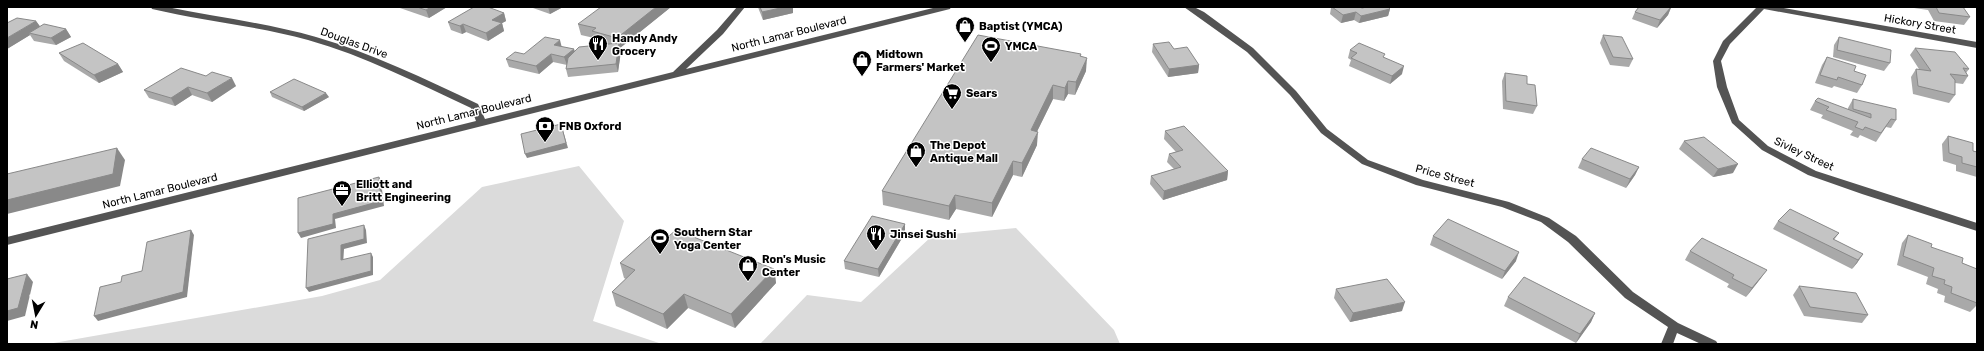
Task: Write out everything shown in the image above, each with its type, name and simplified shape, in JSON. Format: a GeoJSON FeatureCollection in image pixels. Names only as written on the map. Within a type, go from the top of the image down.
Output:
{"type":"FeatureCollection","features":[{"type":"Feature","properties":{"kind":"street","name":"Douglas Drive"},"geometry":{"type":"LineString","coordinates":[[155,7],[278,31],[333,45],[401,72],[475,106],[481,122]]}},
{"type":"Feature","properties":{"kind":"street"},"geometry":{"type":"LineString","coordinates":[[677,74],[720,32],[741,7]]}},
{"type":"Feature","properties":{"kind":"street","name":"North Lamar Boulevard"},"geometry":{"type":"LineString","coordinates":[[7,241],[948,7]]}},
{"type":"Feature","properties":{"kind":"street","name":"Price Street"},"geometry":{"type":"LineString","coordinates":[[1188,7],[1201,14],[1250,50],[1293,93],[1324,131],[1365,162],[1420,183],[1505,204],[1545,220],[1572,239],[1629,295],[1674,326],[1712,344]]}},
{"type":"Feature","properties":{"kind":"street","name":"Hickory Street"},"geometry":{"type":"LineString","coordinates":[[1763,7],[1977,45]]}},
{"type":"Feature","properties":{"kind":"street","name":"Sivley Street"},"geometry":{"type":"LineString","coordinates":[[1763,7],[1726,43],[1717,61],[1722,87],[1736,121],[1765,148],[1812,172],[1866,192],[1977,226]]}},
{"type":"Feature","properties":{"kind":"street"},"geometry":{"type":"LineString","coordinates":[[1667,344],[1674,326]]}},
{"type":"Feature","properties":{"kind":"shaded area"},"geometry":{"type":"Polygon","coordinates":[[[579,166],[624,221],[593,321],[662,344],[48,344],[322,296],[380,280],[482,187],[579,166]]]}},
{"type":"Feature","properties":{"kind":"shaded area"},"geometry":{"type":"Polygon","coordinates":[[[1016,228],[1114,330],[1120,344],[760,344],[807,295],[861,302],[932,236],[1016,228]]]}},
{"type":"Feature","properties":{"kind":"building"},"geometry":{"type":"Polygon","coordinates":[[[417,7],[431,7],[426,10],[417,7]]]}},
{"type":"Feature","properties":{"kind":"building"},"geometry":{"type":"Polygon","coordinates":[[[474,7],[488,7],[504,13],[492,20],[502,23],[486,33],[463,24],[460,26],[448,22],[474,7]]]}},
{"type":"Feature","properties":{"kind":"building"},"geometry":{"type":"Polygon","coordinates":[[[601,7],[656,7],[617,38],[592,31],[596,28],[578,24],[601,7]]]}},
{"type":"Feature","properties":{"kind":"building"},"geometry":{"type":"Polygon","coordinates":[[[760,7],[785,7],[762,12],[760,7]]]}},
{"type":"Feature","properties":{"kind":"building"},"geometry":{"type":"Polygon","coordinates":[[[1332,7],[1388,7],[1390,9],[1361,16],[1356,12],[1343,15],[1332,7]]]}},
{"type":"Feature","properties":{"kind":"building"},"geometry":{"type":"Polygon","coordinates":[[[1639,7],[1671,7],[1660,20],[1635,12],[1639,7]]]}},
{"type":"Feature","properties":{"kind":"building"},"geometry":{"type":"Polygon","coordinates":[[[1936,7],[1963,7],[1970,17],[1939,13],[1936,7]]]}},
{"type":"Feature","properties":{"kind":"building"},"geometry":{"type":"Polygon","coordinates":[[[17,18],[36,21],[7,38],[7,23],[17,18]]]}},
{"type":"Feature","properties":{"kind":"building"},"geometry":{"type":"Polygon","coordinates":[[[44,24],[66,29],[51,38],[29,33],[44,24]]]}},
{"type":"Feature","properties":{"kind":"building"},"geometry":{"type":"Polygon","coordinates":[[[978,35],[1081,54],[1080,56],[1087,58],[1076,82],[1068,81],[1065,88],[1053,85],[1031,130],[1038,132],[1022,163],[1013,161],[992,203],[955,195],[949,206],[882,191],[978,35]]]}},
{"type":"Feature","properties":{"kind":"building"},"geometry":{"type":"Polygon","coordinates":[[[1603,35],[1622,37],[1633,59],[1613,57],[1603,35]]]}},
{"type":"Feature","properties":{"kind":"building"},"geometry":{"type":"Polygon","coordinates":[[[545,37],[560,40],[554,45],[574,49],[564,57],[551,54],[536,66],[506,59],[515,52],[524,54],[545,37]]]}},
{"type":"Feature","properties":{"kind":"building"},"geometry":{"type":"Polygon","coordinates":[[[1839,37],[1891,50],[1890,63],[1837,50],[1839,37]]]}},
{"type":"Feature","properties":{"kind":"building"},"geometry":{"type":"Polygon","coordinates":[[[1169,42],[1174,49],[1187,47],[1199,65],[1169,69],[1153,44],[1169,42]]]}},
{"type":"Feature","properties":{"kind":"building"},"geometry":{"type":"Polygon","coordinates":[[[83,43],[118,64],[94,75],[59,53],[83,43]]]}},
{"type":"Feature","properties":{"kind":"building"},"geometry":{"type":"Polygon","coordinates":[[[619,43],[616,64],[566,69],[568,58],[579,47],[619,43]]]}},
{"type":"Feature","properties":{"kind":"building"},"geometry":{"type":"Polygon","coordinates":[[[1359,43],[1385,54],[1383,57],[1404,66],[1392,76],[1351,58],[1357,53],[1350,50],[1359,43]]]}},
{"type":"Feature","properties":{"kind":"building"},"geometry":{"type":"Polygon","coordinates":[[[1915,48],[1955,52],[1969,69],[1963,68],[1968,76],[1950,74],[1955,80],[1955,95],[1918,86],[1916,69],[1931,71],[1915,48]]]}},
{"type":"Feature","properties":{"kind":"building"},"geometry":{"type":"Polygon","coordinates":[[[1827,57],[1856,66],[1854,71],[1866,75],[1862,85],[1838,77],[1837,80],[1820,75],[1827,57]]]}},
{"type":"Feature","properties":{"kind":"building"},"geometry":{"type":"Polygon","coordinates":[[[181,68],[206,76],[212,72],[232,78],[207,93],[188,87],[171,98],[144,90],[181,68]]]}},
{"type":"Feature","properties":{"kind":"building"},"geometry":{"type":"Polygon","coordinates":[[[1505,73],[1527,76],[1527,84],[1535,85],[1537,106],[1506,101],[1505,73]]]}},
{"type":"Feature","properties":{"kind":"building"},"geometry":{"type":"Polygon","coordinates":[[[294,79],[326,93],[302,107],[270,92],[294,79]]]}},
{"type":"Feature","properties":{"kind":"building"},"geometry":{"type":"Polygon","coordinates":[[[1818,98],[1871,118],[1871,114],[1853,109],[1853,99],[1896,109],[1896,120],[1891,119],[1881,133],[1865,127],[1863,130],[1855,127],[1858,122],[1826,110],[1829,107],[1815,101],[1818,98]]]}},
{"type":"Feature","properties":{"kind":"building","name":"FNB Oxford"},"geometry":{"type":"Polygon","coordinates":[[[561,124],[566,143],[525,154],[521,134],[561,124]]]}},
{"type":"Feature","properties":{"kind":"building"},"geometry":{"type":"Polygon","coordinates":[[[1184,126],[1228,171],[1164,191],[1151,176],[1181,167],[1169,154],[1183,150],[1165,131],[1184,126]]]}},
{"type":"Feature","properties":{"kind":"building"},"geometry":{"type":"Polygon","coordinates":[[[1948,136],[1973,143],[1973,151],[1977,152],[1977,167],[1962,163],[1962,157],[1949,153],[1948,136]]]}},
{"type":"Feature","properties":{"kind":"building"},"geometry":{"type":"Polygon","coordinates":[[[1704,137],[1738,164],[1718,169],[1684,141],[1704,137]]]}},
{"type":"Feature","properties":{"kind":"building"},"geometry":{"type":"Polygon","coordinates":[[[117,148],[113,174],[7,200],[7,174],[117,148]]]}},
{"type":"Feature","properties":{"kind":"building"},"geometry":{"type":"Polygon","coordinates":[[[1591,148],[1639,167],[1630,179],[1582,159],[1591,148]]]}},
{"type":"Feature","properties":{"kind":"building"},"geometry":{"type":"Polygon","coordinates":[[[379,177],[381,201],[333,214],[333,224],[298,233],[298,198],[379,177]]]}},
{"type":"Feature","properties":{"kind":"building"},"geometry":{"type":"Polygon","coordinates":[[[1790,209],[1839,233],[1833,239],[1863,254],[1858,260],[1778,221],[1790,209]]]}},
{"type":"Feature","properties":{"kind":"building","name":"Jinsei Sushi"},"geometry":{"type":"Polygon","coordinates":[[[872,216],[905,224],[878,269],[844,261],[872,216]]]}},
{"type":"Feature","properties":{"kind":"building"},"geometry":{"type":"Polygon","coordinates":[[[1448,219],[1519,252],[1505,271],[1433,236],[1448,219]]]}},
{"type":"Feature","properties":{"kind":"building"},"geometry":{"type":"Polygon","coordinates":[[[364,225],[364,239],[341,245],[341,260],[371,253],[371,271],[306,288],[308,239],[364,225]]]}},
{"type":"Feature","properties":{"kind":"building"},"geometry":{"type":"Polygon","coordinates":[[[191,230],[183,292],[94,316],[100,287],[121,282],[122,276],[142,271],[147,242],[191,230]]]}},
{"type":"Feature","properties":{"kind":"building"},"geometry":{"type":"Polygon","coordinates":[[[676,230],[774,269],[731,314],[684,294],[663,314],[612,292],[635,270],[620,263],[656,231],[669,236],[676,230]]]}},
{"type":"Feature","properties":{"kind":"building"},"geometry":{"type":"Polygon","coordinates":[[[1908,235],[1932,244],[1931,247],[1963,258],[1962,263],[1977,269],[1977,303],[1951,293],[1952,287],[1944,284],[1945,280],[1932,276],[1934,268],[1903,256],[1908,235]]]}},
{"type":"Feature","properties":{"kind":"building"},"geometry":{"type":"Polygon","coordinates":[[[1702,238],[1767,270],[1752,288],[1732,278],[1734,275],[1690,251],[1702,238]]]}},
{"type":"Feature","properties":{"kind":"building"},"geometry":{"type":"Polygon","coordinates":[[[27,274],[18,308],[7,311],[7,279],[27,274]]]}},
{"type":"Feature","properties":{"kind":"building"},"geometry":{"type":"Polygon","coordinates":[[[1524,277],[1595,313],[1580,334],[1508,297],[1524,277]]]}},
{"type":"Feature","properties":{"kind":"building"},"geometry":{"type":"Polygon","coordinates":[[[1387,279],[1405,302],[1353,313],[1336,289],[1387,279]]]}},
{"type":"Feature","properties":{"kind":"building"},"geometry":{"type":"Polygon","coordinates":[[[1799,286],[1856,293],[1868,315],[1810,307],[1799,286]]]}},
{"type":"Feature","properties":{"kind":"place","name":"Baptist (YMCA)"},"geometry":{"type":"Point","coordinates":[965,43]}},
{"type":"Feature","properties":{"kind":"place","name":"Handy Andy Grocery"},"geometry":{"type":"Point","coordinates":[598,61]}},
{"type":"Feature","properties":{"kind":"place","name":"YMCA"},"geometry":{"type":"Point","coordinates":[991,63]}},
{"type":"Feature","properties":{"kind":"place","name":"Midtown Farmers' Market"},"geometry":{"type":"Point","coordinates":[862,77]}},
{"type":"Feature","properties":{"kind":"place","name":"Sears"},"geometry":{"type":"Point","coordinates":[952,110]}},
{"type":"Feature","properties":{"kind":"place","name":"FNB Oxford"},"geometry":{"type":"Point","coordinates":[545,143]}},
{"type":"Feature","properties":{"kind":"place","name":"The Depot Antique Mall"},"geometry":{"type":"Point","coordinates":[916,168]}},
{"type":"Feature","properties":{"kind":"place","name":"Elliott and Britt Engineering"},"geometry":{"type":"Point","coordinates":[342,207]}},
{"type":"Feature","properties":{"kind":"place","name":"Jinsei Sushi"},"geometry":{"type":"Point","coordinates":[876,251]}},
{"type":"Feature","properties":{"kind":"place","name":"Southern Star Yoga Center"},"geometry":{"type":"Point","coordinates":[660,255]}},
{"type":"Feature","properties":{"kind":"place","name":"Ron's Music Center"},"geometry":{"type":"Point","coordinates":[748,282]}}]}
